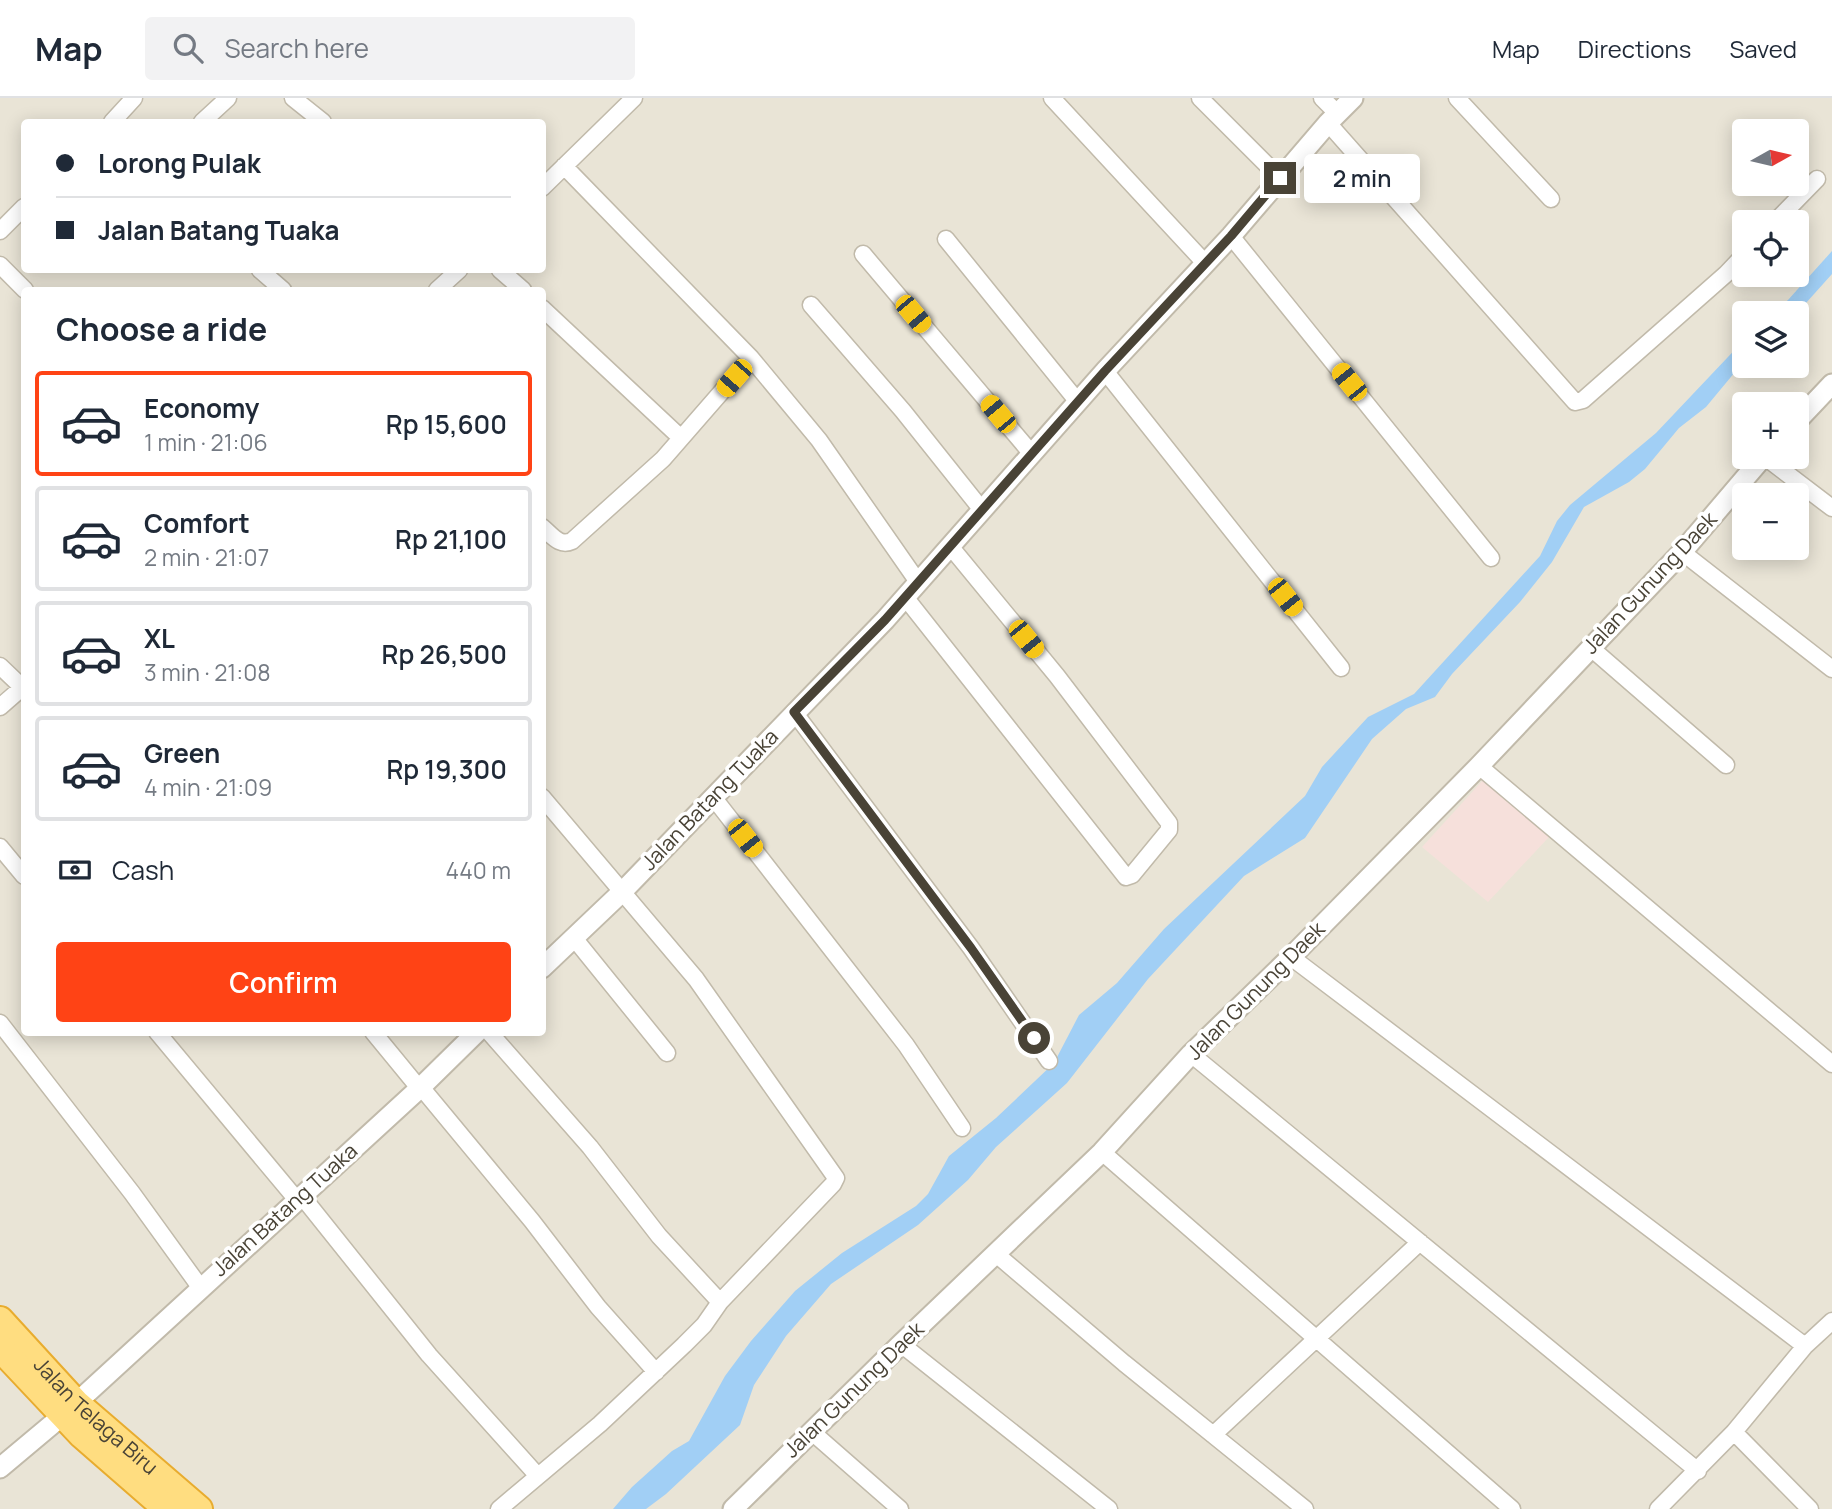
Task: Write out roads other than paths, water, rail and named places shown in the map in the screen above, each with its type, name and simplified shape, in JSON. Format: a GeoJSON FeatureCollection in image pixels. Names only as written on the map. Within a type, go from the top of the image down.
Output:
{"type":"FeatureCollection","features":[{"type":"Feature","properties":{"kind":"highway","name":"Jalan Telaga Biru"},"geometry":{"type":"LineString","coordinates":[[0,1320],[68,1409],[199,1509]]}},
{"type":"Feature","properties":{"kind":"highway","name":"Jalan Telaga Biru"},"geometry":{"type":"LineString","coordinates":[[0,1348],[68,1409],[167,1509]]}},
{"type":"Feature","properties":{"kind":"street"},"geometry":{"type":"LineString","coordinates":[[115,119],[134,98]]}},
{"type":"Feature","properties":{"kind":"street"},"geometry":{"type":"LineString","coordinates":[[205,119],[228,98]]}},
{"type":"Feature","properties":{"kind":"street"},"geometry":{"type":"LineString","coordinates":[[293,98],[319,119]]}},
{"type":"Feature","properties":{"kind":"street"},"geometry":{"type":"LineString","coordinates":[[546,184],[634,98]]}},
{"type":"Feature","properties":{"kind":"street"},"geometry":{"type":"LineString","coordinates":[[1052,98],[1205,263]]}},
{"type":"Feature","properties":{"kind":"street"},"geometry":{"type":"LineString","coordinates":[[1200,98],[1280,178]]}},
{"type":"Feature","properties":{"kind":"street"},"geometry":{"type":"LineString","coordinates":[[1322,98],[1333,118],[1575,402],[1583,400],[1594,391],[1732,268]]}},
{"type":"Feature","properties":{"kind":"street","name":"Jalan Batang Tuaka"},"geometry":{"type":"LineString","coordinates":[[546,964],[623,891],[905,597],[1105,371],[1231,236],[1353,98]]}},
{"type":"Feature","properties":{"kind":"street"},"geometry":{"type":"LineString","coordinates":[[1457,98],[1551,199]]}},
{"type":"Feature","properties":{"kind":"street"},"geometry":{"type":"LineString","coordinates":[[564,166],[751,358],[819,440],[918,582]]}},
{"type":"Feature","properties":{"kind":"street"},"geometry":{"type":"LineString","coordinates":[[1787,210],[1817,179]]}},
{"type":"Feature","properties":{"kind":"street"},"geometry":{"type":"LineString","coordinates":[[0,231],[21,210]]}},
{"type":"Feature","properties":{"kind":"street"},"geometry":{"type":"LineString","coordinates":[[1231,236],[1491,558]]}},
{"type":"Feature","properties":{"kind":"street"},"geometry":{"type":"LineString","coordinates":[[946,239],[1078,402]]}},
{"type":"Feature","properties":{"kind":"street"},"geometry":{"type":"LineString","coordinates":[[863,254],[1032,454]]}},
{"type":"Feature","properties":{"kind":"street"},"geometry":{"type":"LineString","coordinates":[[0,265],[22,287]]}},
{"type":"Feature","properties":{"kind":"street"},"geometry":{"type":"LineString","coordinates":[[263,273],[280,287]]}},
{"type":"Feature","properties":{"kind":"street"},"geometry":{"type":"LineString","coordinates":[[441,287],[456,273]]}},
{"type":"Feature","properties":{"kind":"street"},"geometry":{"type":"LineString","coordinates":[[503,273],[519,287]]}},
{"type":"Feature","properties":{"kind":"street"},"geometry":{"type":"LineString","coordinates":[[811,305],[903,411],[982,510]]}},
{"type":"Feature","properties":{"kind":"street"},"geometry":{"type":"LineString","coordinates":[[546,312],[681,438]]}},
{"type":"Feature","properties":{"kind":"street"},"geometry":{"type":"LineString","coordinates":[[546,531],[559,543],[572,541],[663,459],[751,358]]}},
{"type":"Feature","properties":{"kind":"street"},"geometry":{"type":"LineString","coordinates":[[1105,371],[1341,668]]}},
{"type":"Feature","properties":{"kind":"street"},"geometry":{"type":"LineString","coordinates":[[1809,408],[1832,384]]}},
{"type":"Feature","properties":{"kind":"street","name":"Jalan Gunung Daek"},"geometry":{"type":"LineString","coordinates":[[733,1509],[1102,1152],[1191,1054],[1291,957],[1479,766],[1682,552],[1754,469]]}},
{"type":"Feature","properties":{"kind":"street"},"geometry":{"type":"LineString","coordinates":[[1780,469],[1832,508]]}},
{"type":"Feature","properties":{"kind":"street"},"geometry":{"type":"LineString","coordinates":[[905,597],[1126,877],[1132,876],[1169,830],[1168,823],[1057,676],[950,546]]}},
{"type":"Feature","properties":{"kind":"street"},"geometry":{"type":"LineString","coordinates":[[1682,552],[1832,669]]}},
{"type":"Feature","properties":{"kind":"street"},"geometry":{"type":"LineString","coordinates":[[1591,648],[1726,765]]}},
{"type":"Feature","properties":{"kind":"street"},"geometry":{"type":"LineString","coordinates":[[0,666],[21,687]]}},
{"type":"Feature","properties":{"kind":"street"},"geometry":{"type":"LineString","coordinates":[[0,707],[21,691]]}},
{"type":"Feature","properties":{"kind":"street"},"geometry":{"type":"LineString","coordinates":[[794,712],[971,948],[1049,1061]]}},
{"type":"Feature","properties":{"kind":"street"},"geometry":{"type":"LineString","coordinates":[[1479,766],[1832,1064]]}},
{"type":"Feature","properties":{"kind":"street"},"geometry":{"type":"LineString","coordinates":[[713,797],[906,1045],[962,1128]]}},
{"type":"Feature","properties":{"kind":"street"},"geometry":{"type":"LineString","coordinates":[[499,1509],[600,1424],[704,1325],[720,1302],[825,1193],[836,1178],[696,979],[546,802]]}},
{"type":"Feature","properties":{"kind":"street"},"geometry":{"type":"LineString","coordinates":[[0,847],[21,872]]}},
{"type":"Feature","properties":{"kind":"street"},"geometry":{"type":"LineString","coordinates":[[574,938],[667,1053]]}},
{"type":"Feature","properties":{"kind":"street"},"geometry":{"type":"LineString","coordinates":[[1291,957],[1805,1346]]}},
{"type":"Feature","properties":{"kind":"street"},"geometry":{"type":"LineString","coordinates":[[0,1023],[132,1193],[200,1287]]}},
{"type":"Feature","properties":{"kind":"street"},"geometry":{"type":"LineString","coordinates":[[160,1036],[429,1355],[537,1475]]}},
{"type":"Feature","properties":{"kind":"street"},"geometry":{"type":"LineString","coordinates":[[376,1036],[532,1221],[598,1307],[656,1372]]}},
{"type":"Feature","properties":{"kind":"street","name":"Jalan Batang Tuaka"},"geometry":{"type":"LineString","coordinates":[[0,1468],[420,1088],[473,1036]]}},
{"type":"Feature","properties":{"kind":"street"},"geometry":{"type":"LineString","coordinates":[[493,1036],[590,1147],[659,1236],[720,1302]]}},
{"type":"Feature","properties":{"kind":"street"},"geometry":{"type":"LineString","coordinates":[[1191,1054],[1699,1471]]}},
{"type":"Feature","properties":{"kind":"street"},"geometry":{"type":"LineString","coordinates":[[1102,1152],[1511,1509]]}},
{"type":"Feature","properties":{"kind":"street"},"geometry":{"type":"LineString","coordinates":[[1213,1435],[1420,1242]]}},
{"type":"Feature","properties":{"kind":"street"},"geometry":{"type":"LineString","coordinates":[[996,1254],[1124,1363],[1305,1509]]}},
{"type":"Feature","properties":{"kind":"street"},"geometry":{"type":"LineString","coordinates":[[1658,1509],[1699,1471],[1805,1346],[1832,1321]]}},
{"type":"Feature","properties":{"kind":"street"},"geometry":{"type":"LineString","coordinates":[[901,1344],[1109,1509]]}},
{"type":"Feature","properties":{"kind":"street"},"geometry":{"type":"LineString","coordinates":[[812,1432],[900,1509]]}},
{"type":"Feature","properties":{"kind":"street"},"geometry":{"type":"LineString","coordinates":[[1734,1432],[1810,1509]]}},
{"type":"Feature","properties":{"kind":"water"},"geometry":{"type":"Polygon","coordinates":[[[1832,251],[1832,274],[1808,301],[1787,301],[1800,287],[1809,287],[1809,277],[1832,251]]]}},
{"type":"Feature","properties":{"kind":"water"},"geometry":{"type":"Polygon","coordinates":[[[1732,353],[1732,376],[1706,407],[1679,428],[1645,469],[1629,482],[1584,507],[1552,562],[1520,602],[1452,674],[1435,697],[1406,709],[1372,739],[1305,838],[1244,876],[1148,979],[1067,1083],[996,1147],[968,1180],[918,1225],[831,1284],[786,1336],[754,1385],[740,1425],[666,1494],[646,1509],[613,1509],[632,1487],[672,1451],[689,1441],[725,1376],[751,1341],[795,1291],[842,1253],[916,1206],[928,1194],[949,1156],[996,1118],[1054,1063],[1079,1015],[1117,983],[1164,929],[1305,796],[1322,767],[1368,717],[1414,694],[1540,556],[1557,521],[1570,505],[1656,433],[1732,353]]]}}]}
